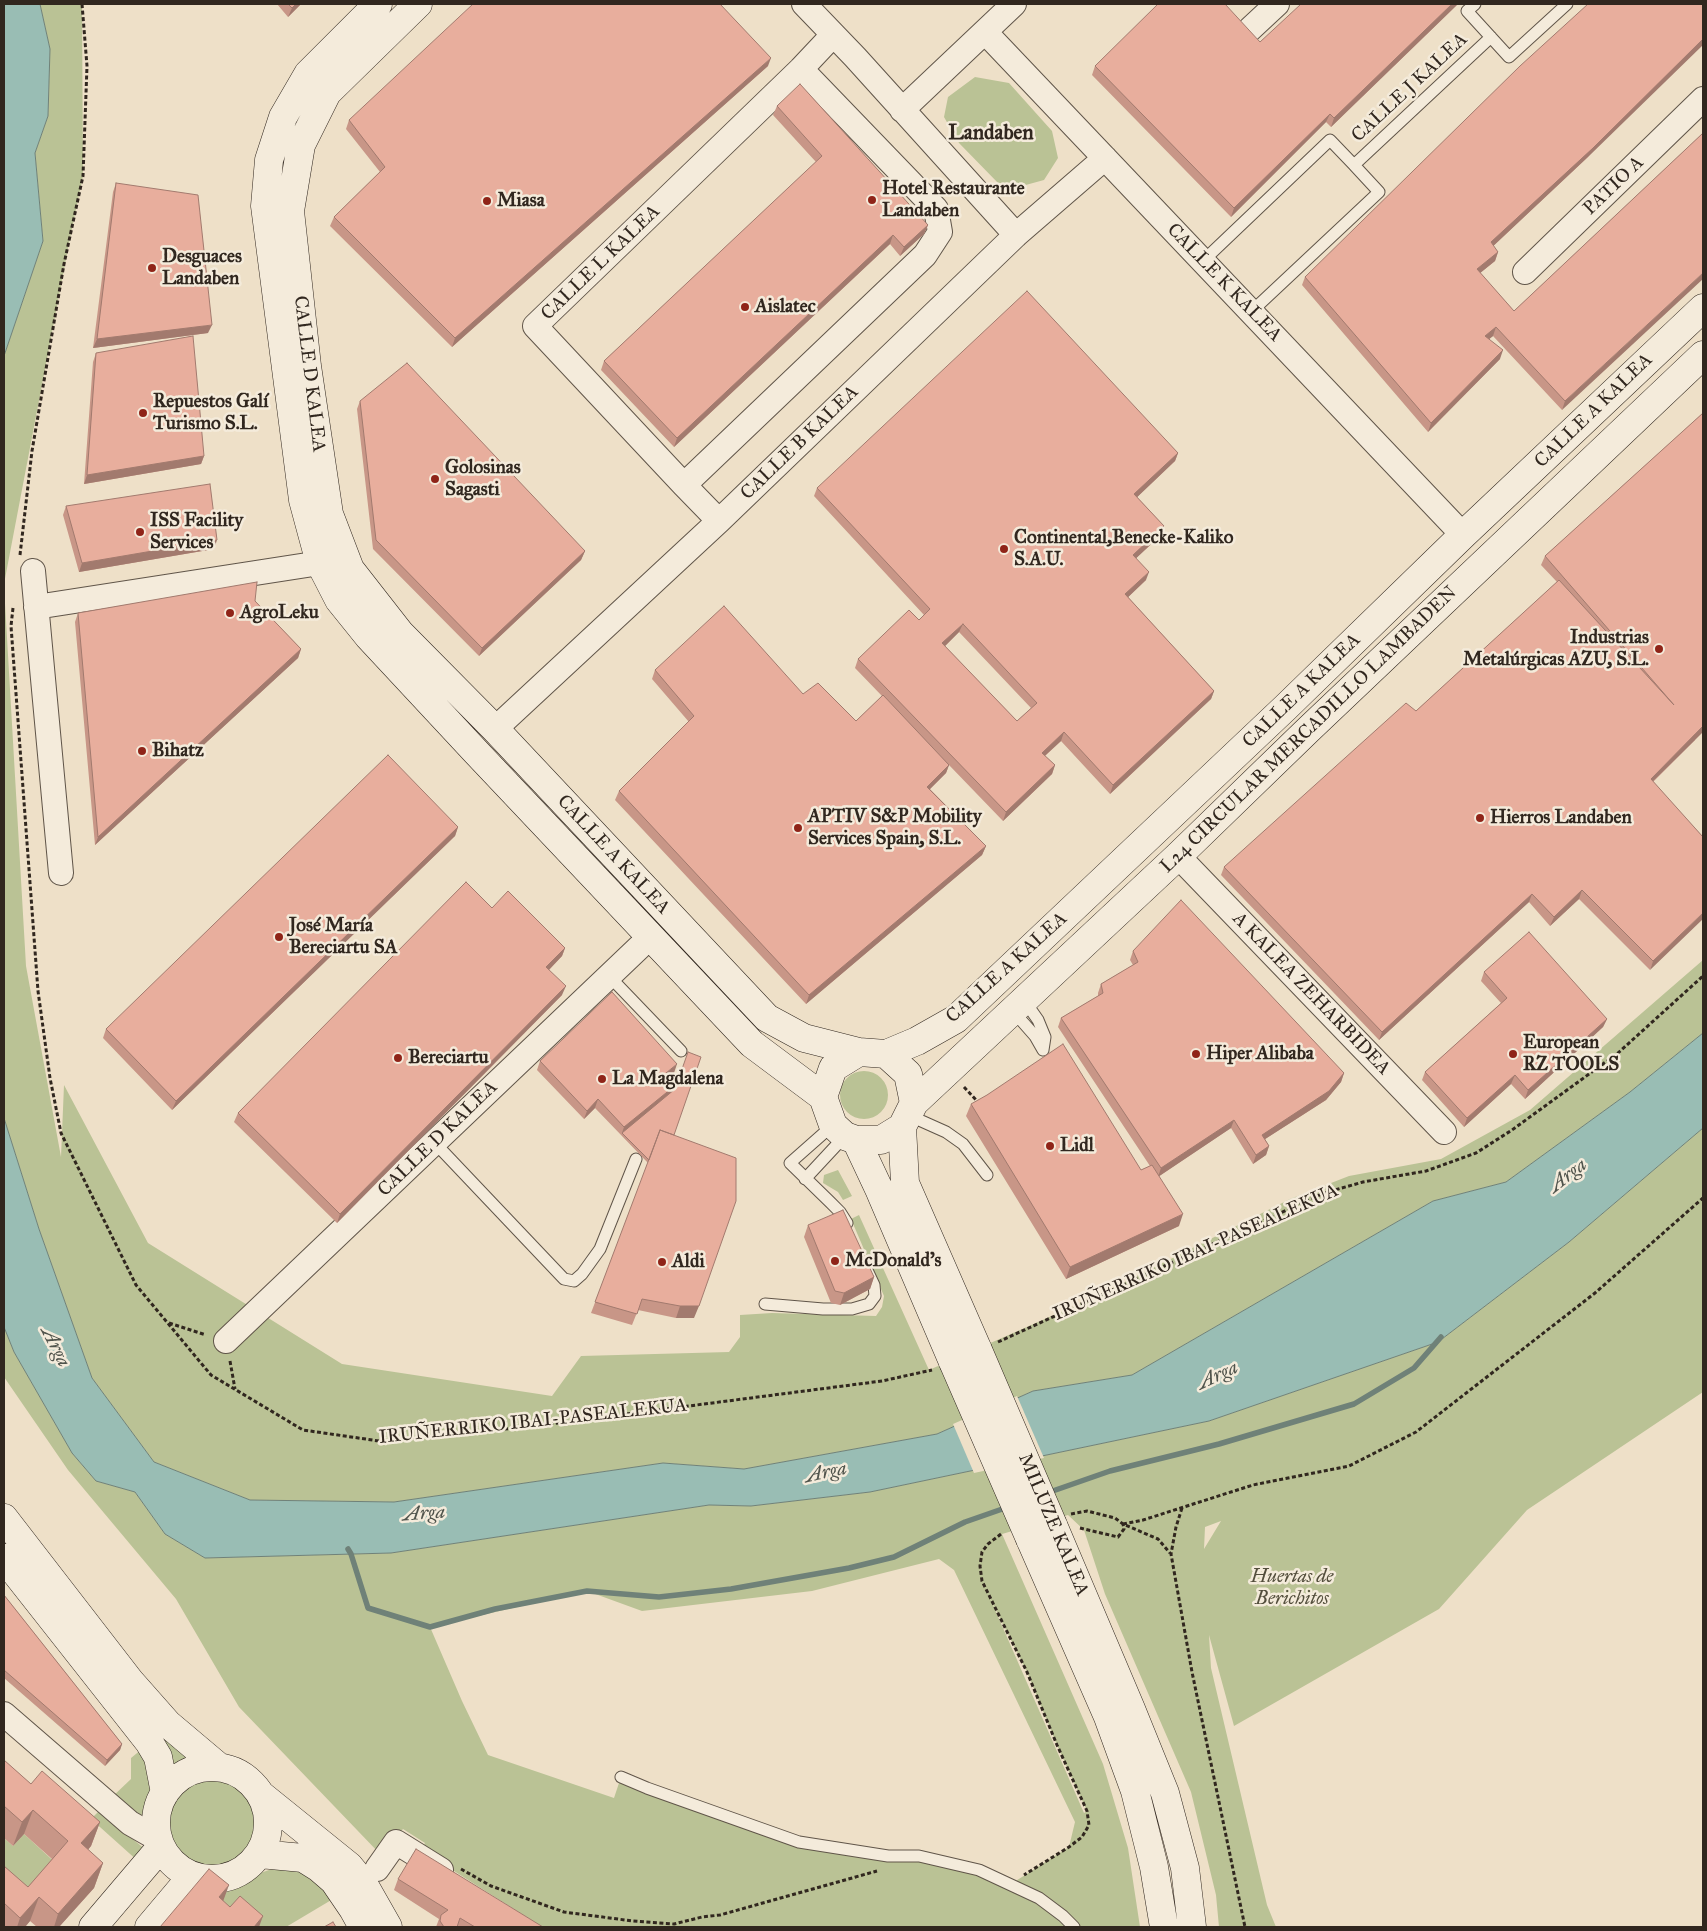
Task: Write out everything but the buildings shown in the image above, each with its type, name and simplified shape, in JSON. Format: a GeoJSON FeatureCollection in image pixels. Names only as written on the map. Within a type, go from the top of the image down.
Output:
{"type":"FeatureCollection","features":[{"type":"Feature","properties":{"kind":"main road","name":"CALLE D KALEA"},"geometry":{"type":"LineString","coordinates":[[378,4],[308,74],[283,118],[269,160],[264,206],[303,500],[320,563],[339,600],[368,636],[476,752]]}},
{"type":"Feature","properties":{"kind":"main road","name":"CALLE D KALEA"},"geometry":{"type":"LineString","coordinates":[[418,4],[326,93],[301,145],[290,211],[291,221],[307,366],[328,514],[350,569],[400,633],[495,729]]}},
{"type":"Feature","properties":{"kind":"main road","name":"CALLE A KALEA"},"geometry":{"type":"LineString","coordinates":[[886,1054],[917,1041],[956,1019],[1703,308]]}},
{"type":"Feature","properties":{"kind":"main road","name":"L24 CIRCULAR MERCADILLO LAMBADEN"},"geometry":{"type":"LineString","coordinates":[[908,1115],[1018,1005],[1178,856],[1703,355]]}},
{"type":"Feature","properties":{"kind":"main road"},"geometry":{"type":"LineString","coordinates":[[1410,633],[1418,602],[1462,562],[1463,535],[1487,534],[1501,526],[1536,493],[1569,482]]}},
{"type":"Feature","properties":{"kind":"main road"},"geometry":{"type":"LineString","coordinates":[[435,708],[449,709],[472,732],[495,729],[491,754],[518,786],[534,813]]}},
{"type":"Feature","properties":{"kind":"main road","name":"CALLE A KALEA"},"geometry":{"type":"LineString","coordinates":[[495,729],[767,1018],[804,1038],[859,1052]]}},
{"type":"Feature","properties":{"kind":"main road","name":"CALLE A KALEA"},"geometry":{"type":"LineString","coordinates":[[476,752],[752,1044],[823,1096]]}},
{"type":"Feature","properties":{"kind":"main road"},"geometry":{"type":"LineString","coordinates":[[859,1052],[886,1054],[908,1074],[908,1115],[881,1140],[844,1134],[823,1096],[833,1068],[859,1052]]}},
{"type":"Feature","properties":{"kind":"main road","name":"MILUZE KALEA"},"geometry":{"type":"LineString","coordinates":[[908,1115],[904,1183],[986,1347],[1165,1793],[1185,1868],[1192,1927]]}},
{"type":"Feature","properties":{"kind":"main road","name":"MILUZE KALEA"},"geometry":{"type":"LineString","coordinates":[[844,1134],[879,1189],[944,1365],[1057,1526],[1108,1717],[1135,1792],[1154,1867],[1164,1927]]}},
{"type":"Feature","properties":{"kind":"main road"},"geometry":{"type":"LineString","coordinates":[[4,1518],[130,1681],[168,1724],[219,1767]]}},
{"type":"Feature","properties":{"kind":"main road"},"geometry":{"type":"LineString","coordinates":[[4,1558],[149,1742],[158,1756],[165,1793]]}},
{"type":"Feature","properties":{"kind":"main road"},"geometry":{"type":"LineString","coordinates":[[261,1795],[267,1809],[269,1825],[267,1840],[260,1854],[247,1868],[230,1878],[211,1880],[192,1876],[179,1869],[169,1859],[160,1843],[156,1823],[158,1808],[165,1793],[175,1781],[188,1772],[204,1767],[219,1767],[236,1772],[250,1781],[261,1795],[349,1866],[363,1883],[388,1927]]}},
{"type":"Feature","properties":{"kind":"main road"},"geometry":{"type":"LineString","coordinates":[[93,1927],[160,1843]]}},
{"type":"Feature","properties":{"kind":"main road"},"geometry":{"type":"LineString","coordinates":[[260,1854],[303,1858],[319,1868],[334,1881],[363,1927]]}},
{"type":"Feature","properties":{"kind":"main road"},"geometry":{"type":"LineString","coordinates":[[149,1927],[192,1876]]}},
{"type":"Feature","properties":{"kind":"street"},"geometry":{"type":"LineString","coordinates":[[804,4],[855,56],[1016,236]]}},
{"type":"Feature","properties":{"kind":"street"},"geometry":{"type":"LineString","coordinates":[[902,110],[1014,4]]}},
{"type":"Feature","properties":{"kind":"street"},"geometry":{"type":"LineString","coordinates":[[1248,31],[1277,4]]}},
{"type":"Feature","properties":{"kind":"street","name":"CALLE K KALEA"},"geometry":{"type":"LineString","coordinates":[[985,32],[1463,535]]}},
{"type":"Feature","properties":{"kind":"street","name":"CALLE L KALEA"},"geometry":{"type":"LineString","coordinates":[[719,521],[535,326],[801,69],[833,34]]}},
{"type":"Feature","properties":{"kind":"street"},"geometry":{"type":"LineString","coordinates":[[684,485],[925,255],[940,232],[936,209],[801,69]]}},
{"type":"Feature","properties":{"kind":"street","name":"PATIO A"},"geometry":{"type":"LineString","coordinates":[[1525,272],[1703,99]]}},
{"type":"Feature","properties":{"kind":"street","name":"CALLE B KALEA"},"geometry":{"type":"LineString","coordinates":[[495,729],[719,521],[1016,236],[1105,158]]}},
{"type":"Feature","properties":{"kind":"street"},"geometry":{"type":"LineString","coordinates":[[36,607],[320,563]]}},
{"type":"Feature","properties":{"kind":"street"},"geometry":{"type":"LineString","coordinates":[[33,571],[61,873]]}},
{"type":"Feature","properties":{"kind":"street","name":"A KALEA ZEHARBIDEA"},"geometry":{"type":"LineString","coordinates":[[1178,856],[1444,1132]]}},
{"type":"Feature","properties":{"kind":"street","name":"CALLE D KALEA"},"geometry":{"type":"LineString","coordinates":[[226,1341],[650,937]]}},
{"type":"Feature","properties":{"kind":"street"},"geometry":{"type":"LineString","coordinates":[[4,1714],[130,1823],[160,1843]]}},
{"type":"Feature","properties":{"kind":"street"},"geometry":{"type":"LineString","coordinates":[[377,1869],[396,1842],[459,1875]]}},
{"type":"Feature","properties":{"kind":"lane","name":"CALLE J KALEA"},"geometry":{"type":"LineString","coordinates":[[1475,4],[1467,11],[1509,57],[1567,4]]}},
{"type":"Feature","properties":{"kind":"lane","name":"CALLE J KALEA"},"geometry":{"type":"LineString","coordinates":[[1354,165],[1491,37]]}},
{"type":"Feature","properties":{"kind":"lane","name":"CALLE J KALEA"},"geometry":{"type":"LineString","coordinates":[[1203,261],[1330,140],[1354,165],[1379,192],[1251,312]]}},
{"type":"Feature","properties":{"kind":"lane"},"geometry":{"type":"LineString","coordinates":[[609,976],[681,1051]]}},
{"type":"Feature","properties":{"kind":"lane"},"geometry":{"type":"LineString","coordinates":[[908,1115],[931,1124],[964,1144],[987,1175]]}},
{"type":"Feature","properties":{"kind":"lane"},"geometry":{"type":"LineString","coordinates":[[844,1134],[790,1163],[840,1212],[851,1231]]}},
{"type":"Feature","properties":{"kind":"lane"},"geometry":{"type":"LineString","coordinates":[[805,1179],[844,1134]]}},
{"type":"Feature","properties":{"kind":"lane"},"geometry":{"type":"LineString","coordinates":[[434,1142],[564,1279],[574,1281],[582,1274],[600,1249],[636,1159]]}},
{"type":"Feature","properties":{"kind":"lane"},"geometry":{"type":"LineString","coordinates":[[765,1304],[852,1309],[870,1304],[875,1296],[874,1285],[862,1258]]}},
{"type":"Feature","properties":{"kind":"lane"},"geometry":{"type":"LineString","coordinates":[[620,1776],[647,1788],[799,1842],[888,1856],[919,1856],[978,1870],[1039,1898],[1074,1927]]}},
{"type":"Feature","properties":{"kind":"path","name":"IRUÑERRIKO IBAI-PASEALEKUA"},"geometry":{"type":"LineString","coordinates":[[986,1347],[1324,1193],[1363,1182],[1426,1171],[1476,1153],[1512,1130],[1618,1053],[1703,976]]}},
{"type":"Feature","properties":{"kind":"path"},"geometry":{"type":"LineString","coordinates":[[959,1081],[982,1107]]}},
{"type":"Feature","properties":{"kind":"path"},"geometry":{"type":"LineString","coordinates":[[1123,1524],[1143,1520],[1253,1485],[1349,1466],[1416,1432],[1595,1293],[1703,1198]]}},
{"type":"Feature","properties":{"kind":"path","name":"IRUÑERRIKO IBAI-PASEALEKUA"},"geometry":{"type":"LineString","coordinates":[[168,1323],[212,1375],[302,1430],[386,1442],[542,1425],[882,1381],[944,1365]]}},
{"type":"Feature","properties":{"kind":"path"},"geometry":{"type":"LineString","coordinates":[[1182,1508],[1171,1554],[1192,1672],[1245,1927]]}},
{"type":"Feature","properties":{"kind":"path"},"geometry":{"type":"LineString","coordinates":[[1057,1526],[1087,1511],[1103,1514],[1158,1539],[1171,1554]]}},
{"type":"Feature","properties":{"kind":"path"},"geometry":{"type":"LineString","coordinates":[[1057,1526],[1118,1537],[1124,1529],[1123,1524]]}},
{"type":"Feature","properties":{"kind":"path"},"geometry":{"type":"LineString","coordinates":[[1001,1534],[988,1544],[982,1552],[980,1566],[982,1581],[1027,1672],[1087,1811],[1089,1825],[1082,1836],[1069,1846],[1011,1884]]}},
{"type":"Feature","properties":{"kind":"path"},"geometry":{"type":"LineString","coordinates":[[459,1875],[564,1912],[633,1922],[674,1924],[720,1915],[880,1870],[888,1856]]}},
{"type":"Feature","properties":{"kind":"green space"},"geometry":{"type":"Polygon","coordinates":[[[40,4],[82,4],[83,176],[4,584],[4,356],[43,241],[35,153],[48,116],[50,49],[40,4]]]}},
{"type":"Feature","properties":{"kind":"green space"},"geometry":{"type":"Polygon","coordinates":[[[975,77],[1009,83],[1052,131],[1058,158],[1044,180],[1022,186],[999,184],[959,143],[944,117],[948,97],[975,77]]]}},
{"type":"Feature","properties":{"kind":"green space"},"geometry":{"type":"Polygon","coordinates":[[[4,586],[26,966],[61,1157],[64,1085],[148,1243],[342,1364],[552,1396],[581,1356],[729,1352],[740,1337],[740,1315],[772,1313],[876,1316],[882,1307],[884,1296],[851,1219],[859,1215],[929,1370],[1095,1297],[1290,1199],[1349,1176],[1441,1159],[1530,1110],[1703,960],[1703,1033],[1630,1092],[1506,1182],[1433,1201],[1132,1375],[1033,1391],[937,1434],[744,1469],[663,1463],[394,1502],[250,1500],[154,1462],[92,1378],[39,1229],[4,1118],[4,586]]]}},
{"type":"Feature","properties":{"kind":"green space"},"geometry":{"type":"Polygon","coordinates":[[[864,1071],[873,1073],[881,1078],[886,1086],[888,1095],[886,1104],[881,1112],[873,1117],[864,1119],[855,1117],[847,1112],[842,1104],[840,1095],[842,1086],[847,1078],[855,1073],[864,1071]]]}},
{"type":"Feature","properties":{"kind":"green space","name":"Huertas de Berichitos"},"geometry":{"type":"Polygon","coordinates":[[[1703,1128],[1703,1392],[1527,1510],[1439,1609],[1234,1726],[1209,1635],[1211,1668],[1267,1905],[1276,1927],[1219,1927],[1216,1895],[1191,1792],[1105,1594],[1084,1530],[1068,1515],[1002,1534],[1103,1764],[1128,1848],[1140,1927],[542,1927],[421,1850],[425,1843],[403,1829],[381,1855],[239,1707],[176,1599],[68,1470],[4,1377],[4,1327],[14,1352],[72,1453],[96,1481],[135,1492],[165,1534],[205,1558],[391,1553],[709,1505],[751,1506],[870,1492],[1209,1421],[1438,1342],[1569,1242],[1703,1128]],[[1221,1521],[1205,1527],[1204,1549],[1221,1521]],[[939,1559],[812,1591],[642,1611],[587,1591],[430,1627],[488,1755],[614,1798],[621,1777],[787,1837],[887,1856],[916,1851],[1011,1884],[1069,1847],[1075,1822],[954,1570],[939,1559]],[[989,1596],[1084,1813],[1087,1811],[1027,1672],[989,1596]]]}},
{"type":"Feature","properties":{"kind":"green space"},"geometry":{"type":"Polygon","coordinates":[[[838,1170],[852,1196],[843,1200],[838,1192],[823,1183],[824,1175],[838,1170]]]}},
{"type":"Feature","properties":{"kind":"green space"},"geometry":{"type":"Polygon","coordinates":[[[155,1721],[196,1759],[183,1763],[170,1772],[155,1721]]]}},
{"type":"Feature","properties":{"kind":"green space"},"geometry":{"type":"Polygon","coordinates":[[[142,1749],[151,1776],[151,1798],[146,1818],[138,1820],[111,1798],[131,1779],[131,1758],[142,1749]]]}},
{"type":"Feature","properties":{"kind":"green space"},"geometry":{"type":"Polygon","coordinates":[[[213,1780],[230,1783],[244,1793],[254,1807],[257,1824],[254,1841],[244,1855],[230,1865],[213,1868],[196,1865],[182,1855],[172,1841],[169,1824],[172,1807],[182,1793],[196,1783],[213,1780]]]}},
{"type":"Feature","properties":{"kind":"green space"},"geometry":{"type":"Polygon","coordinates":[[[99,1811],[146,1850],[139,1862],[91,1819],[99,1811]]]}},
{"type":"Feature","properties":{"kind":"green space"},"geometry":{"type":"Polygon","coordinates":[[[24,1834],[59,1866],[19,1911],[4,1898],[4,1838],[13,1846],[24,1834]]]}},
{"type":"Feature","properties":{"kind":"green space"},"geometry":{"type":"Polygon","coordinates":[[[283,1865],[303,1874],[330,1894],[333,1899],[286,1927],[236,1927],[208,1887],[223,1893],[252,1876],[283,1865]]]}},
{"type":"Feature","properties":{"kind":"water"},"geometry":{"type":"Polygon","coordinates":[[[4,4],[40,4],[50,49],[48,116],[35,153],[43,241],[4,356],[4,4]]]}},
{"type":"Feature","properties":{"kind":"water","name":"Arga"},"geometry":{"type":"Polygon","coordinates":[[[1703,1033],[1703,1128],[1569,1242],[1438,1342],[1209,1421],[870,1492],[751,1506],[709,1505],[391,1553],[205,1558],[165,1534],[135,1492],[96,1481],[72,1453],[14,1352],[4,1327],[4,1118],[39,1229],[92,1378],[154,1462],[250,1500],[394,1502],[663,1463],[744,1469],[937,1434],[1033,1391],[1132,1375],[1433,1201],[1506,1182],[1630,1092],[1703,1033]]]}},
{"type":"Feature","properties":{"kind":"pier"},"geometry":{"type":"Polygon","coordinates":[[[1017,1396],[1044,1458],[974,1473],[953,1424],[1017,1396]]]}},
{"type":"Feature","properties":{"kind":"waterway"},"geometry":{"type":"LineString","coordinates":[[1047,1493],[1110,1471],[1219,1444],[1354,1404],[1414,1368],[1441,1337]]}},
{"type":"Feature","properties":{"kind":"waterway"},"geometry":{"type":"LineString","coordinates":[[348,1549],[368,1608],[430,1627],[495,1609],[587,1591],[659,1597],[731,1589],[849,1568],[894,1557],[965,1522],[1008,1507]]}},
{"type":"Feature","properties":{"kind":"place","name":"Hotel Restaurante Landaben"},"geometry":{"type":"Point","coordinates":[872,200]}},
{"type":"Feature","properties":{"kind":"place","name":"Miasa"},"geometry":{"type":"Point","coordinates":[487,201]}},
{"type":"Feature","properties":{"kind":"place","name":"Desguaces Landaben"},"geometry":{"type":"Point","coordinates":[152,268]}},
{"type":"Feature","properties":{"kind":"place","name":"Aislatec"},"geometry":{"type":"Point","coordinates":[745,307]}},
{"type":"Feature","properties":{"kind":"place","name":"Repuestos Galí Turismo S.L."},"geometry":{"type":"Point","coordinates":[143,413]}},
{"type":"Feature","properties":{"kind":"place","name":"Golosinas Sagasti"},"geometry":{"type":"Point","coordinates":[435,479]}},
{"type":"Feature","properties":{"kind":"place","name":"ISS Facility Services"},"geometry":{"type":"Point","coordinates":[140,532]}},
{"type":"Feature","properties":{"kind":"place","name":"Continental,Benecke-Kaliko S.A.U."},"geometry":{"type":"Point","coordinates":[1004,549]}},
{"type":"Feature","properties":{"kind":"place","name":"AgroLeku"},"geometry":{"type":"Point","coordinates":[230,613]}},
{"type":"Feature","properties":{"kind":"place","name":"Industrias Metalúrgicas AZU, S.L."},"geometry":{"type":"Point","coordinates":[1659,649]}},
{"type":"Feature","properties":{"kind":"place","name":"Bihatz"},"geometry":{"type":"Point","coordinates":[142,751]}},
{"type":"Feature","properties":{"kind":"place","name":"Hierros Landaben"},"geometry":{"type":"Point","coordinates":[1480,818]}},
{"type":"Feature","properties":{"kind":"place","name":"APTIV S&P Mobility Services Spain, S.L."},"geometry":{"type":"Point","coordinates":[798,828]}},
{"type":"Feature","properties":{"kind":"place","name":"José María Bereciartu SA"},"geometry":{"type":"Point","coordinates":[279,937]}},
{"type":"Feature","properties":{"kind":"place","name":"Hiper Alibaba"},"geometry":{"type":"Point","coordinates":[1196,1054]}},
{"type":"Feature","properties":{"kind":"place","name":"European RZ TOOLS"},"geometry":{"type":"Point","coordinates":[1513,1054]}},
{"type":"Feature","properties":{"kind":"place","name":"Bereciartu"},"geometry":{"type":"Point","coordinates":[398,1058]}},
{"type":"Feature","properties":{"kind":"place","name":"La Magdalena"},"geometry":{"type":"Point","coordinates":[602,1079]}},
{"type":"Feature","properties":{"kind":"place","name":"Lidl"},"geometry":{"type":"Point","coordinates":[1050,1146]}},
{"type":"Feature","properties":{"kind":"place","name":"McDonald's"},"geometry":{"type":"Point","coordinates":[835,1261]}},
{"type":"Feature","properties":{"kind":"place","name":"Aldi"},"geometry":{"type":"Point","coordinates":[662,1262]}},
{"type":"Feature","properties":{"kind":"district","name":"Landaben"},"geometry":{"type":"Point","coordinates":[991,134]}}]}
